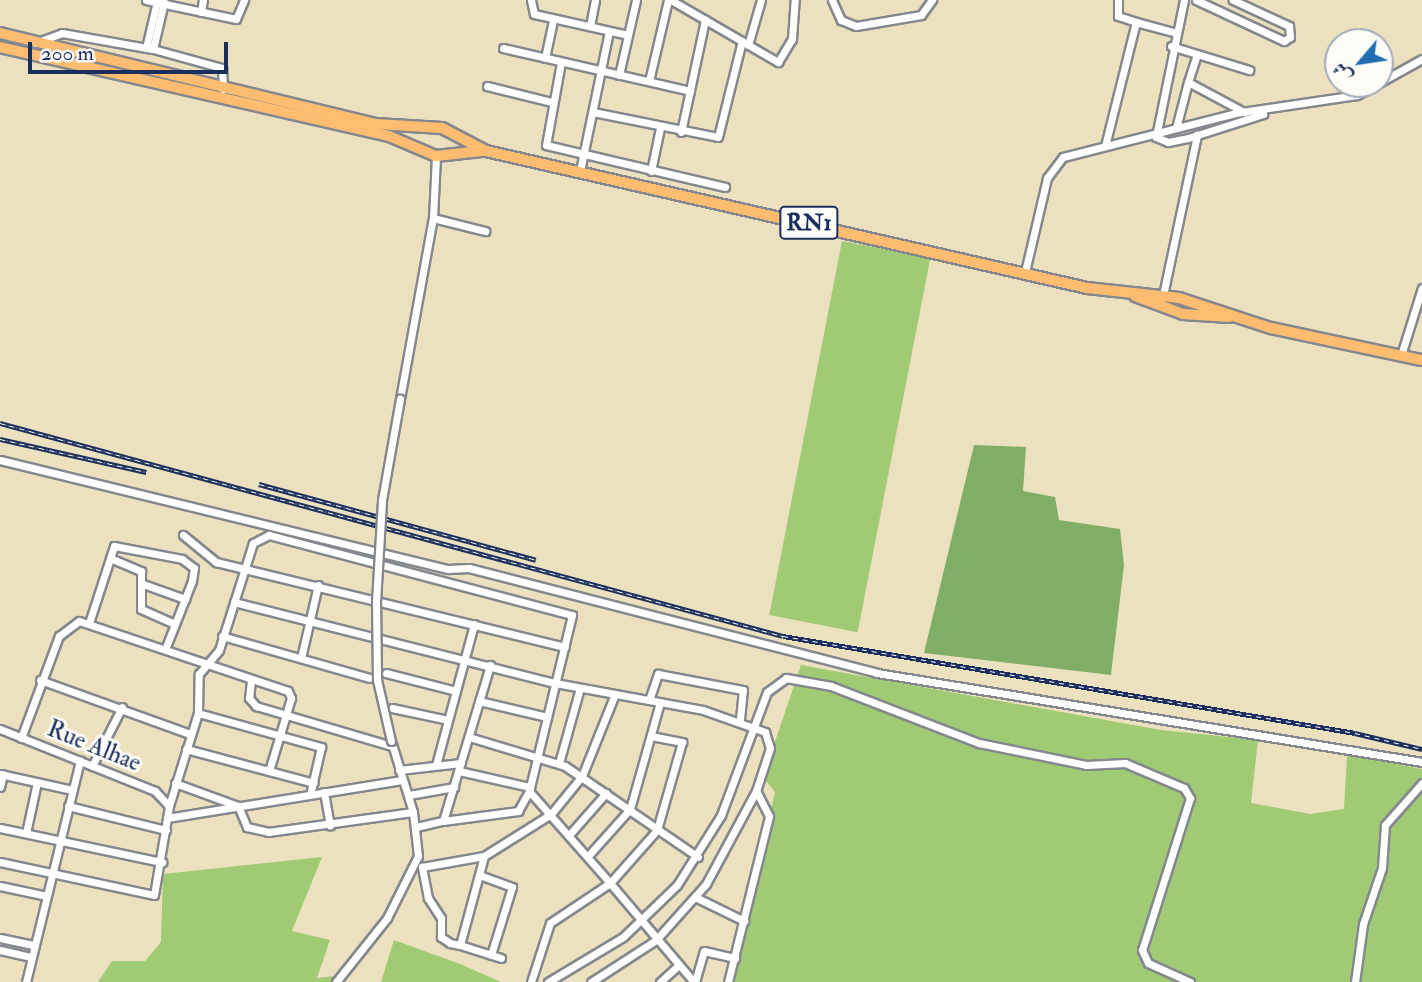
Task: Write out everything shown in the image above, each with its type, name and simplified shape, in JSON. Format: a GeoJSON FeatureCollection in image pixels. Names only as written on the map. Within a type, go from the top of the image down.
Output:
{"type":"FeatureCollection","features":[{"type":"Feature","properties":{"kind":"main road","name":"RN1"},"geometry":{"type":"LineString","coordinates":[[0,33],[223,89],[430,131],[442,128],[451,136],[486,151],[1132,295],[1163,295],[1191,309]]}},
{"type":"Feature","properties":{"kind":"main road"},"geometry":{"type":"LineString","coordinates":[[0,47],[442,154],[451,136]]}},
{"type":"Feature","properties":{"kind":"main road"},"geometry":{"type":"LineString","coordinates":[[426,148],[430,131]]}},
{"type":"Feature","properties":{"kind":"main road","name":"RN1"},"geometry":{"type":"LineString","coordinates":[[442,154],[486,151]]}},
{"type":"Feature","properties":{"kind":"main road","name":"RN1"},"geometry":{"type":"LineString","coordinates":[[1132,295],[1160,308],[1191,309],[1422,360]]}},
{"type":"Feature","properties":{"kind":"main road"},"geometry":{"type":"LineString","coordinates":[[1160,308],[1163,295]]}},
{"type":"Feature","properties":{"kind":"street"},"geometry":{"type":"LineString","coordinates":[[146,0],[238,19],[244,0]]}},
{"type":"Feature","properties":{"kind":"street"},"geometry":{"type":"LineString","coordinates":[[201,12],[203,0]]}},
{"type":"Feature","properties":{"kind":"street"},"geometry":{"type":"LineString","coordinates":[[531,0],[532,12],[628,35]]}},
{"type":"Feature","properties":{"kind":"street"},"geometry":{"type":"LineString","coordinates":[[590,26],[594,0]]}},
{"type":"Feature","properties":{"kind":"street"},"geometry":{"type":"LineString","coordinates":[[619,75],[636,0]]}},
{"type":"Feature","properties":{"kind":"street"},"geometry":{"type":"LineString","coordinates":[[649,80],[669,0],[745,43],[782,60],[792,39],[795,0]]}},
{"type":"Feature","properties":{"kind":"street"},"geometry":{"type":"LineString","coordinates":[[593,113],[681,132],[720,136],[745,43],[761,0]]}},
{"type":"Feature","properties":{"kind":"street"},"geometry":{"type":"LineString","coordinates":[[832,0],[841,20],[866,26],[921,15],[932,0]]}},
{"type":"Feature","properties":{"kind":"street"},"geometry":{"type":"LineString","coordinates":[[1118,0],[1118,16],[1174,32]]}},
{"type":"Feature","properties":{"kind":"street"},"geometry":{"type":"LineString","coordinates":[[1156,137],[1171,46],[1184,0]]}},
{"type":"Feature","properties":{"kind":"street"},"geometry":{"type":"LineString","coordinates":[[1196,0],[1284,41],[1290,37],[1289,26],[1233,0]]}},
{"type":"Feature","properties":{"kind":"street"},"geometry":{"type":"LineString","coordinates":[[150,48],[161,2]]}},
{"type":"Feature","properties":{"kind":"street"},"geometry":{"type":"LineString","coordinates":[[545,58],[553,19]]}},
{"type":"Feature","properties":{"kind":"street"},"geometry":{"type":"LineString","coordinates":[[681,132],[705,20]]}},
{"type":"Feature","properties":{"kind":"street"},"geometry":{"type":"LineString","coordinates":[[1105,146],[1136,22]]}},
{"type":"Feature","properties":{"kind":"street"},"geometry":{"type":"LineString","coordinates":[[579,171],[609,31]]}},
{"type":"Feature","properties":{"kind":"street"},"geometry":{"type":"LineString","coordinates":[[35,43],[62,33],[150,48],[222,68],[223,89]]}},
{"type":"Feature","properties":{"kind":"street"},"geometry":{"type":"LineString","coordinates":[[1171,46],[1249,70]]}},
{"type":"Feature","properties":{"kind":"street"},"geometry":{"type":"LineString","coordinates":[[503,48],[690,90]]}},
{"type":"Feature","properties":{"kind":"street"},"geometry":{"type":"LineString","coordinates":[[1176,128],[1197,54]]}},
{"type":"Feature","properties":{"kind":"street"},"geometry":{"type":"LineString","coordinates":[[1156,137],[1168,142],[1267,112],[1357,95],[1422,59]]}},
{"type":"Feature","properties":{"kind":"street"},"geometry":{"type":"LineString","coordinates":[[561,62],[545,144],[725,187]]}},
{"type":"Feature","properties":{"kind":"street"},"geometry":{"type":"LineString","coordinates":[[1188,82],[1244,112]]}},
{"type":"Feature","properties":{"kind":"street"},"geometry":{"type":"LineString","coordinates":[[487,86],[551,103]]}},
{"type":"Feature","properties":{"kind":"street"},"geometry":{"type":"LineString","coordinates":[[1025,272],[1053,167],[1070,154],[1156,137],[1176,128],[1244,112],[1267,112]]}},
{"type":"Feature","properties":{"kind":"street"},"geometry":{"type":"LineString","coordinates":[[651,170],[660,128]]}},
{"type":"Feature","properties":{"kind":"street"},"geometry":{"type":"LineString","coordinates":[[1163,295],[1197,135]]}},
{"type":"Feature","properties":{"kind":"street"},"geometry":{"type":"LineString","coordinates":[[336,982],[387,918],[418,856],[413,812],[391,743],[376,670],[376,603],[382,500],[442,154]]}},
{"type":"Feature","properties":{"kind":"street"},"geometry":{"type":"LineString","coordinates":[[657,188],[661,173]]}},
{"type":"Feature","properties":{"kind":"street"},"geometry":{"type":"LineString","coordinates":[[433,218],[485,231]]}},
{"type":"Feature","properties":{"kind":"street"},"geometry":{"type":"LineString","coordinates":[[1401,355],[1422,288]]}},
{"type":"Feature","properties":{"kind":"street"},"geometry":{"type":"LineString","coordinates":[[0,460],[448,569],[469,568],[877,673],[1422,762]]}},
{"type":"Feature","properties":{"kind":"street"},"geometry":{"type":"LineString","coordinates":[[183,535],[208,559],[565,647]]}},
{"type":"Feature","properties":{"kind":"street"},"geometry":{"type":"LineString","coordinates":[[0,862],[150,897],[162,862],[167,818],[175,783],[198,713],[196,683],[222,636],[253,543],[269,535],[564,608],[573,619],[529,789],[518,811],[416,827]]}},
{"type":"Feature","properties":{"kind":"street"},"geometry":{"type":"LineString","coordinates":[[89,622],[110,558],[119,544],[190,563],[185,599],[166,647]]}},
{"type":"Feature","properties":{"kind":"street"},"geometry":{"type":"LineString","coordinates":[[110,558],[141,571],[141,608],[175,624]]}},
{"type":"Feature","properties":{"kind":"street"},"geometry":{"type":"LineString","coordinates":[[143,584],[185,599]]}},
{"type":"Feature","properties":{"kind":"street"},"geometry":{"type":"LineString","coordinates":[[301,658],[318,585]]}},
{"type":"Feature","properties":{"kind":"street"},"geometry":{"type":"LineString","coordinates":[[234,602],[465,657],[555,683],[660,702],[756,727],[770,742],[756,791],[695,897],[656,940],[596,981]]}},
{"type":"Feature","properties":{"kind":"street"},"geometry":{"type":"LineString","coordinates":[[21,738],[40,680],[69,625],[89,622],[288,691],[287,715],[269,771]]}},
{"type":"Feature","properties":{"kind":"street"},"geometry":{"type":"LineString","coordinates":[[436,765],[474,624]]}},
{"type":"Feature","properties":{"kind":"street"},"geometry":{"type":"LineString","coordinates":[[222,636],[369,678]]}},
{"type":"Feature","properties":{"kind":"street"},"geometry":{"type":"LineString","coordinates":[[443,821],[490,665]]}},
{"type":"Feature","properties":{"kind":"street"},"geometry":{"type":"LineString","coordinates":[[386,673],[456,691]]}},
{"type":"Feature","properties":{"kind":"street"},"geometry":{"type":"LineString","coordinates":[[649,701],[658,674],[743,690],[740,721]]}},
{"type":"Feature","properties":{"kind":"street"},"geometry":{"type":"LineString","coordinates":[[548,982],[641,922],[698,857],[756,727],[771,685],[786,678],[831,686],[979,743],[1086,765],[1125,763],[1184,788],[1190,798],[1142,950],[1148,962],[1190,982]]}},
{"type":"Feature","properties":{"kind":"street"},"geometry":{"type":"LineString","coordinates":[[40,680],[190,734]]}},
{"type":"Feature","properties":{"kind":"street"},"geometry":{"type":"LineString","coordinates":[[251,680],[252,703],[391,743]]}},
{"type":"Feature","properties":{"kind":"street"},"geometry":{"type":"LineString","coordinates":[[559,763],[580,688]]}},
{"type":"Feature","properties":{"kind":"street"},"geometry":{"type":"LineString","coordinates":[[501,958],[441,937],[441,918],[428,898],[422,867],[484,856],[551,814],[582,776],[615,694]]}},
{"type":"Feature","properties":{"kind":"street"},"geometry":{"type":"LineString","coordinates":[[479,701],[547,717]]}},
{"type":"Feature","properties":{"kind":"street"},"geometry":{"type":"LineString","coordinates":[[588,856],[630,810],[660,702]]}},
{"type":"Feature","properties":{"kind":"street"},"geometry":{"type":"LineString","coordinates":[[92,766],[121,707]]}},
{"type":"Feature","properties":{"kind":"street"},"geometry":{"type":"LineString","coordinates":[[392,708],[448,720]]}},
{"type":"Feature","properties":{"kind":"street"},"geometry":{"type":"LineString","coordinates":[[198,713],[282,734],[321,747],[310,795]]}},
{"type":"Feature","properties":{"kind":"street","name":"Rue Alhae"},"geometry":{"type":"LineString","coordinates":[[0,729],[155,791],[169,806]]}},
{"type":"Feature","properties":{"kind":"street"},"geometry":{"type":"LineString","coordinates":[[531,982],[550,923],[610,883],[657,830],[682,742],[650,736]]}},
{"type":"Feature","properties":{"kind":"street"},"geometry":{"type":"LineString","coordinates":[[469,737],[538,753],[559,763],[582,776],[698,857]]}},
{"type":"Feature","properties":{"kind":"street"},"geometry":{"type":"LineString","coordinates":[[186,749],[314,783]]}},
{"type":"Feature","properties":{"kind":"street"},"geometry":{"type":"LineString","coordinates":[[26,982],[80,761]]}},
{"type":"Feature","properties":{"kind":"street"},"geometry":{"type":"LineString","coordinates":[[399,770],[436,765],[460,767],[529,789],[678,966],[695,982],[704,951],[735,958]]}},
{"type":"Feature","properties":{"kind":"street"},"geometry":{"type":"LineString","coordinates":[[0,787],[1,774],[72,790]]}},
{"type":"Feature","properties":{"kind":"street"},"geometry":{"type":"LineString","coordinates":[[167,818],[402,780]]}},
{"type":"Feature","properties":{"kind":"street"},"geometry":{"type":"LineString","coordinates":[[26,833],[37,782]]}},
{"type":"Feature","properties":{"kind":"street"},"geometry":{"type":"LineString","coordinates":[[175,783],[238,806],[253,830],[330,825],[413,812]]}},
{"type":"Feature","properties":{"kind":"street"},"geometry":{"type":"LineString","coordinates":[[1355,982],[1363,924],[1382,868],[1385,825],[1422,783]]}},
{"type":"Feature","properties":{"kind":"street"},"geometry":{"type":"LineString","coordinates":[[409,795],[454,787]]}},
{"type":"Feature","properties":{"kind":"street"},"geometry":{"type":"LineString","coordinates":[[728,982],[769,816],[756,791]]}},
{"type":"Feature","properties":{"kind":"street"},"geometry":{"type":"LineString","coordinates":[[324,792],[330,825]]}},
{"type":"Feature","properties":{"kind":"street"},"geometry":{"type":"LineString","coordinates":[[569,835],[606,793]]}},
{"type":"Feature","properties":{"kind":"street"},"geometry":{"type":"LineString","coordinates":[[68,806],[166,830]]}},
{"type":"Feature","properties":{"kind":"street"},"geometry":{"type":"LineString","coordinates":[[0,828],[162,862]]}},
{"type":"Feature","properties":{"kind":"street"},"geometry":{"type":"LineString","coordinates":[[460,945],[482,876],[484,856]]}},
{"type":"Feature","properties":{"kind":"street"},"geometry":{"type":"LineString","coordinates":[[482,876],[512,886],[491,954]]}},
{"type":"Feature","properties":{"kind":"street"},"geometry":{"type":"LineString","coordinates":[[0,886],[47,896]]}},
{"type":"Feature","properties":{"kind":"street"},"geometry":{"type":"LineString","coordinates":[[695,897],[744,921]]}},
{"type":"Feature","properties":{"kind":"street"},"geometry":{"type":"LineString","coordinates":[[0,938],[34,945]]}},
{"type":"Feature","properties":{"kind":"street"},"geometry":{"type":"LineString","coordinates":[[0,950],[31,957]]}},
{"type":"Feature","properties":{"kind":"street"},"geometry":{"type":"LineString","coordinates":[[660,982],[678,966]]}},
{"type":"Feature","properties":{"kind":"green space"},"geometry":{"type":"Polygon","coordinates":[[[842,241],[930,258],[858,632],[769,615],[842,241]]]}},
{"type":"Feature","properties":{"kind":"green space"},"geometry":{"type":"Polygon","coordinates":[[[974,445],[1026,447],[1023,491],[1055,497],[1059,520],[1120,529],[1124,565],[1111,675],[924,653],[974,445]]]}},
{"type":"Feature","properties":{"kind":"green space"},"geometry":{"type":"Polygon","coordinates":[[[801,665],[1161,730],[1258,740],[1251,803],[1310,814],[1344,809],[1347,755],[1422,769],[1422,982],[731,982],[775,792],[763,777],[801,665]]]}},
{"type":"Feature","properties":{"kind":"green space"},"geometry":{"type":"Polygon","coordinates":[[[322,857],[292,931],[330,940],[317,978],[337,976],[333,982],[98,982],[112,961],[145,961],[161,942],[163,874],[322,857]]]}},
{"type":"Feature","properties":{"kind":"green space"},"geometry":{"type":"Polygon","coordinates":[[[394,940],[460,964],[501,982],[381,982],[394,940]]]}},
{"type":"Feature","properties":{"kind":"railway"},"geometry":{"type":"LineString","coordinates":[[0,423],[783,636],[1355,733],[1422,749]]}},
{"type":"Feature","properties":{"kind":"railway"},"geometry":{"type":"LineString","coordinates":[[0,439],[146,472]]}},
{"type":"Feature","properties":{"kind":"railway"},"geometry":{"type":"LineString","coordinates":[[259,484],[536,560]]}}]}
